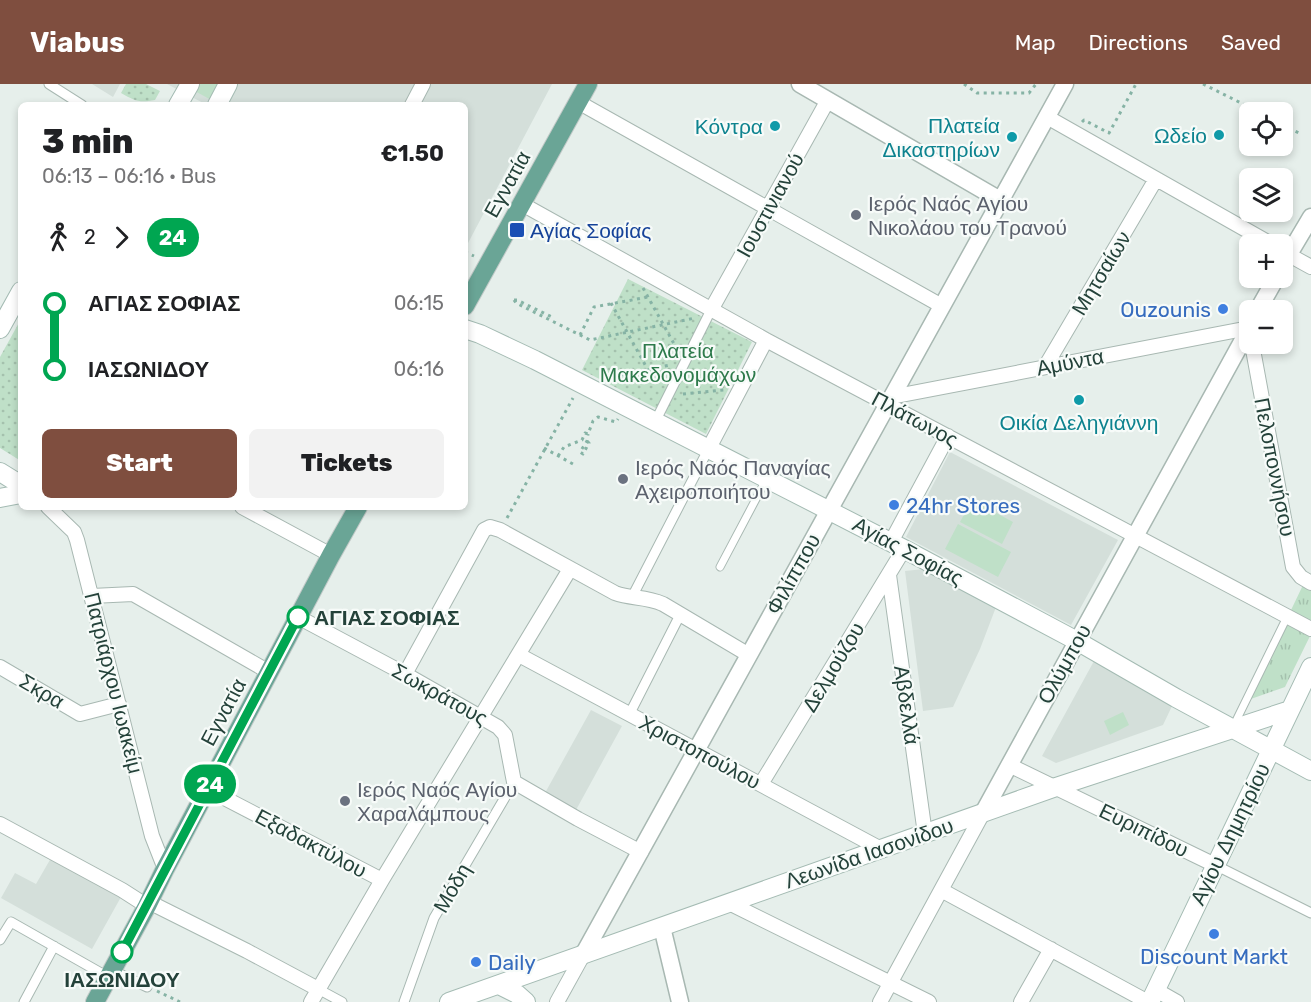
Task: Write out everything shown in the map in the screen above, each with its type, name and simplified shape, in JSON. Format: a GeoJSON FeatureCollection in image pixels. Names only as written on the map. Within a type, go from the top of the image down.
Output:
{"type":"FeatureCollection","features":[{"type":"Feature","properties":{"kind":"main road"},"geometry":{"type":"LineString","coordinates":[[180,102],[190,84]]}},
{"type":"Feature","properties":{"kind":"main road"},"geometry":{"type":"LineString","coordinates":[[219,102],[228,84]]}},
{"type":"Feature","properties":{"kind":"main road","name":"Εγνατία"},"geometry":{"type":"LineString","coordinates":[[468,301],[588,84]]}},
{"type":"Feature","properties":{"kind":"main road"},"geometry":{"type":"LineString","coordinates":[[0,329],[18,296]]}},
{"type":"Feature","properties":{"kind":"main road","name":"Αγίας Σοφίας"},"geometry":{"type":"LineString","coordinates":[[468,330],[501,344],[709,448],[897,545],[1077,640],[1176,698],[1311,771]]}},
{"type":"Feature","properties":{"kind":"main road"},"geometry":{"type":"LineString","coordinates":[[0,472],[18,483]]}},
{"type":"Feature","properties":{"kind":"main road"},"geometry":{"type":"LineString","coordinates":[[0,498],[18,495]]}},
{"type":"Feature","properties":{"kind":"main road","name":"Εγνατία"},"geometry":{"type":"LineString","coordinates":[[95,1002],[355,510]]}},
{"type":"Feature","properties":{"kind":"main road","name":"Αγίου Δημητρίου"},"geometry":{"type":"LineString","coordinates":[[1152,998],[1311,667]]}},
{"type":"Feature","properties":{"kind":"main road","name":"Λεωνίδα Ιασονίδου"},"geometry":{"type":"LineString","coordinates":[[449,1002],[1056,787],[1290,710]]}},
{"type":"Feature","properties":{"kind":"main road"},"geometry":{"type":"LineString","coordinates":[[499,985],[517,994],[526,1002]]}},
{"type":"Feature","properties":{"kind":"street"},"geometry":{"type":"LineString","coordinates":[[49,84],[77,102]]}},
{"type":"Feature","properties":{"kind":"street"},"geometry":{"type":"LineString","coordinates":[[414,102],[423,84]]}},
{"type":"Feature","properties":{"kind":"street"},"geometry":{"type":"LineString","coordinates":[[800,84],[1000,200]]}},
{"type":"Feature","properties":{"kind":"street","name":"Φιλίππου"},"geometry":{"type":"LineString","coordinates":[[557,1002],[1065,84]]}},
{"type":"Feature","properties":{"kind":"street","name":"Ιουστινιανού"},"geometry":{"type":"LineString","coordinates":[[709,313],[828,100]]}},
{"type":"Feature","properties":{"kind":"street"},"geometry":{"type":"LineString","coordinates":[[578,102],[942,306]]}},
{"type":"Feature","properties":{"kind":"street"},"geometry":{"type":"LineString","coordinates":[[1047,117],[1253,234]]}},
{"type":"Feature","properties":{"kind":"street","name":"Μητσαίων"},"geometry":{"type":"LineString","coordinates":[[1045,367],[1156,180]]}},
{"type":"Feature","properties":{"kind":"street","name":"Πλάτωνος"},"geometry":{"type":"LineString","coordinates":[[522,204],[633,266],[709,313],[889,400],[948,436],[1311,629]]}},
{"type":"Feature","properties":{"kind":"street"},"geometry":{"type":"LineString","coordinates":[[1293,246],[1311,218]]}},
{"type":"Feature","properties":{"kind":"street"},"geometry":{"type":"LineString","coordinates":[[1293,261],[1311,267]]}},
{"type":"Feature","properties":{"kind":"street"},"geometry":{"type":"LineString","coordinates":[[655,422],[709,313]]}},
{"type":"Feature","properties":{"kind":"street","name":"Αμύντα"},"geometry":{"type":"LineString","coordinates":[[889,400],[1045,367],[1239,335]]}},
{"type":"Feature","properties":{"kind":"street"},"geometry":{"type":"LineString","coordinates":[[632,597],[766,340]]}},
{"type":"Feature","properties":{"kind":"street","name":"Ολύμπου"},"geometry":{"type":"LineString","coordinates":[[880,1002],[1077,640],[1239,352]]}},
{"type":"Feature","properties":{"kind":"street","name":"Πελοποννήσου"},"geometry":{"type":"LineString","coordinates":[[1254,354],[1293,567],[1298,574],[1311,583]]}},
{"type":"Feature","properties":{"kind":"street","name":"Δελμούζου"},"geometry":{"type":"LineString","coordinates":[[761,784],[889,575],[897,545],[948,436]]}},
{"type":"Feature","properties":{"kind":"street","name":"Πατριάρχου Ιωακείμ"},"geometry":{"type":"LineString","coordinates":[[51,510],[74,532],[152,836],[165,869]]}},
{"type":"Feature","properties":{"kind":"street"},"geometry":{"type":"LineString","coordinates":[[248,510],[331,555]]}},
{"type":"Feature","properties":{"kind":"street"},"geometry":{"type":"LineString","coordinates":[[405,674],[484,530],[494,529],[615,593],[654,600],[749,656]]}},
{"type":"Feature","properties":{"kind":"street"},"geometry":{"type":"LineString","coordinates":[[312,1002],[382,880],[570,569]]}},
{"type":"Feature","properties":{"kind":"street","name":"Αβδελλά"},"geometry":{"type":"LineString","coordinates":[[889,575],[907,743],[925,834]]}},
{"type":"Feature","properties":{"kind":"street"},"geometry":{"type":"LineString","coordinates":[[92,596],[133,594],[269,672]]}},
{"type":"Feature","properties":{"kind":"street"},"geometry":{"type":"LineString","coordinates":[[629,715],[680,615]]}},
{"type":"Feature","properties":{"kind":"street","name":"Σωκράτους"},"geometry":{"type":"LineString","coordinates":[[298,617],[482,716],[501,729],[505,735],[514,782]]}},
{"type":"Feature","properties":{"kind":"street","name":"Χριστοπούλου"},"geometry":{"type":"LineString","coordinates":[[519,655],[881,849]]}},
{"type":"Feature","properties":{"kind":"street","name":"Σκρα"},"geometry":{"type":"LineString","coordinates":[[1,670],[80,714],[119,704]]}},
{"type":"Feature","properties":{"kind":"street","name":"Ευριπίδου"},"geometry":{"type":"LineString","coordinates":[[1009,765],[1311,913]]}},
{"type":"Feature","properties":{"kind":"street"},"geometry":{"type":"LineString","coordinates":[[514,782],[641,852]]}},
{"type":"Feature","properties":{"kind":"street","name":"Μόδη"},"geometry":{"type":"LineString","coordinates":[[404,1002],[434,918],[514,782]]}},
{"type":"Feature","properties":{"kind":"street","name":"Εξαδακτύλου"},"geometry":{"type":"LineString","coordinates":[[207,789],[382,880]]}},
{"type":"Feature","properties":{"kind":"street"},"geometry":{"type":"LineString","coordinates":[[0,824],[148,904],[247,951],[342,1002]]}},
{"type":"Feature","properties":{"kind":"street"},"geometry":{"type":"LineString","coordinates":[[941,890],[1051,949],[1152,998],[1177,1002]]}},
{"type":"Feature","properties":{"kind":"street"},"geometry":{"type":"LineString","coordinates":[[729,903],[929,1002]]}},
{"type":"Feature","properties":{"kind":"street"},"geometry":{"type":"LineString","coordinates":[[0,940],[11,922],[110,973],[147,987]]}},
{"type":"Feature","properties":{"kind":"street"},"geometry":{"type":"LineString","coordinates":[[662,927],[680,1002]]}},
{"type":"Feature","properties":{"kind":"street"},"geometry":{"type":"LineString","coordinates":[[24,1002],[54,946]]}},
{"type":"Feature","properties":{"kind":"street"},"geometry":{"type":"LineString","coordinates":[[1021,1002],[1051,949]]}},
{"type":"Feature","properties":{"kind":"lane"},"geometry":{"type":"LineString","coordinates":[[720,567],[767,478]]}},
{"type":"Feature","properties":{"kind":"lane"},"geometry":{"type":"LineString","coordinates":[[1233,729],[1287,617]]}},
{"type":"Feature","properties":{"kind":"path"},"geometry":{"type":"LineString","coordinates":[[963,84],[977,93],[1029,93],[1036,84]]}},
{"type":"Feature","properties":{"kind":"path"},"geometry":{"type":"LineString","coordinates":[[1072,131],[1084,120],[1109,133],[1136,84]]}},
{"type":"Feature","properties":{"kind":"path"},"geometry":{"type":"LineString","coordinates":[[1203,84],[1239,102]]}},
{"type":"Feature","properties":{"kind":"path"},"geometry":{"type":"LineString","coordinates":[[1293,130],[1299,133]]}},
{"type":"Feature","properties":{"kind":"path"},"geometry":{"type":"LineString","coordinates":[[494,529],[580,384],[684,362],[633,266]]}},
{"type":"Feature","properties":{"kind":"path"},"geometry":{"type":"LineString","coordinates":[[580,335],[594,307],[648,297]]}},
{"type":"Feature","properties":{"kind":"path"},"geometry":{"type":"LineString","coordinates":[[554,318],[514,300],[590,340],[709,313]]}},
{"type":"Feature","properties":{"kind":"path"},"geometry":{"type":"LineString","coordinates":[[611,303],[648,370]]}},
{"type":"Feature","properties":{"kind":"path"},"geometry":{"type":"LineString","coordinates":[[668,396],[741,388]]}},
{"type":"Feature","properties":{"kind":"path"},"geometry":{"type":"LineString","coordinates":[[587,441],[593,421],[598,417],[616,422],[619,419]]}},
{"type":"Feature","properties":{"kind":"path"},"geometry":{"type":"LineString","coordinates":[[558,456],[564,447],[582,440],[585,433],[588,434]]}},
{"type":"Feature","properties":{"kind":"path"},"geometry":{"type":"LineString","coordinates":[[544,448],[573,464]]}},
{"type":"Feature","properties":{"kind":"path"},"geometry":{"type":"LineString","coordinates":[[147,987],[180,1002]]}},
{"type":"Feature","properties":{"kind":"shaded area"},"geometry":{"type":"Polygon","coordinates":[[[92,84],[120,84],[113,97],[92,84]]]}},
{"type":"Feature","properties":{"kind":"shaded area"},"geometry":{"type":"Polygon","coordinates":[[[167,84],[552,84],[468,243],[468,102],[201,102],[167,84]]]}},
{"type":"Feature","properties":{"kind":"shaded area"},"geometry":{"type":"Polygon","coordinates":[[[950,452],[1118,540],[1071,625],[906,537],[950,452]]]}},
{"type":"Feature","properties":{"kind":"shaded area"},"geometry":{"type":"Polygon","coordinates":[[[924,569],[996,607],[980,649],[953,707],[923,711],[905,571],[924,569]]]}},
{"type":"Feature","properties":{"kind":"shaded area"},"geometry":{"type":"Polygon","coordinates":[[[1094,661],[1173,704],[1163,725],[1056,763],[1042,756],[1094,661]]]}},
{"type":"Feature","properties":{"kind":"shaded area"},"geometry":{"type":"Polygon","coordinates":[[[591,710],[622,726],[576,810],[545,793],[591,710]]]}},
{"type":"Feature","properties":{"kind":"shaded area"},"geometry":{"type":"Polygon","coordinates":[[[51,858],[121,897],[92,949],[1,898],[15,873],[36,884],[51,858]]]}},
{"type":"Feature","properties":{"kind":"green space"},"geometry":{"type":"Polygon","coordinates":[[[126,84],[146,84],[160,91],[155,100],[137,101],[121,93],[126,84]]]}},
{"type":"Feature","properties":{"kind":"green space"},"geometry":{"type":"Polygon","coordinates":[[[196,84],[222,84],[213,101],[193,90],[196,84]]]}},
{"type":"Feature","properties":{"kind":"green space","name":"Πλατεία Μακεδονομάχων"},"geometry":{"type":"Polygon","coordinates":[[[628,279],[752,342],[706,434],[582,370],[628,279]]]}},
{"type":"Feature","properties":{"kind":"green space"},"geometry":{"type":"Polygon","coordinates":[[[18,324],[18,459],[0,448],[0,357],[18,324]]]}},
{"type":"Feature","properties":{"kind":"green space"},"geometry":{"type":"Polygon","coordinates":[[[972,500],[1013,522],[1002,544],[960,522],[972,500]]]}},
{"type":"Feature","properties":{"kind":"green space"},"geometry":{"type":"Polygon","coordinates":[[[958,524],[1011,552],[998,577],[945,549],[958,524]]]}},
{"type":"Feature","properties":{"kind":"green space"},"geometry":{"type":"Polygon","coordinates":[[[1303,585],[1311,590],[1311,634],[1285,687],[1248,700],[1303,585]]]}},
{"type":"Feature","properties":{"kind":"green space"},"geometry":{"type":"Polygon","coordinates":[[[1123,712],[1129,725],[1110,735],[1104,721],[1123,712]]]}},
{"type":"Feature","properties":{"kind":"bus line","name":"24"},"geometry":{"type":"LineString","coordinates":[[122,952],[298,617]]}},
{"type":"Feature","properties":{"kind":"place","name":"Κόντρα"},"geometry":{"type":"Point","coordinates":[775,126]}},
{"type":"Feature","properties":{"kind":"place","name":"Ωδείο"},"geometry":{"type":"Point","coordinates":[1219,135]}},
{"type":"Feature","properties":{"kind":"place","name":"Πλατεία Δικαστηρίων"},"geometry":{"type":"Point","coordinates":[1012,137]}},
{"type":"Feature","properties":{"kind":"place","name":"Ιερός Ναός Αγίου Νικολάου του Τρανού"},"geometry":{"type":"Point","coordinates":[856,215]}},
{"type":"Feature","properties":{"kind":"place","name":"Αγίας Σοφίας"},"geometry":{"type":"Point","coordinates":[517,230]}},
{"type":"Feature","properties":{"kind":"place","name":"Ouzounis"},"geometry":{"type":"Point","coordinates":[1223,309]}},
{"type":"Feature","properties":{"kind":"place","name":"Οικία Δεληγιάννη"},"geometry":{"type":"Point","coordinates":[1079,400]}},
{"type":"Feature","properties":{"kind":"place","name":"Ιερός Ναός Παναγίας Αχειροποιήτου"},"geometry":{"type":"Point","coordinates":[623,479]}},
{"type":"Feature","properties":{"kind":"place","name":"24hr Stores"},"geometry":{"type":"Point","coordinates":[894,505]}},
{"type":"Feature","properties":{"kind":"place","name":"ΑΓΙΑΣ ΣΟΦΙΑΣ"},"geometry":{"type":"Point","coordinates":[298,617]}},
{"type":"Feature","properties":{"kind":"place","name":"Ιερός Ναός Αγίου Χαραλάμπους"},"geometry":{"type":"Point","coordinates":[345,801]}},
{"type":"Feature","properties":{"kind":"place","name":"Discount Markt"},"geometry":{"type":"Point","coordinates":[1214,934]}},
{"type":"Feature","properties":{"kind":"place","name":"ΙΑΣΩΝΙΔΟΥ"},"geometry":{"type":"Point","coordinates":[122,952]}},
{"type":"Feature","properties":{"kind":"place","name":"Daily"},"geometry":{"type":"Point","coordinates":[476,962]}}]}
